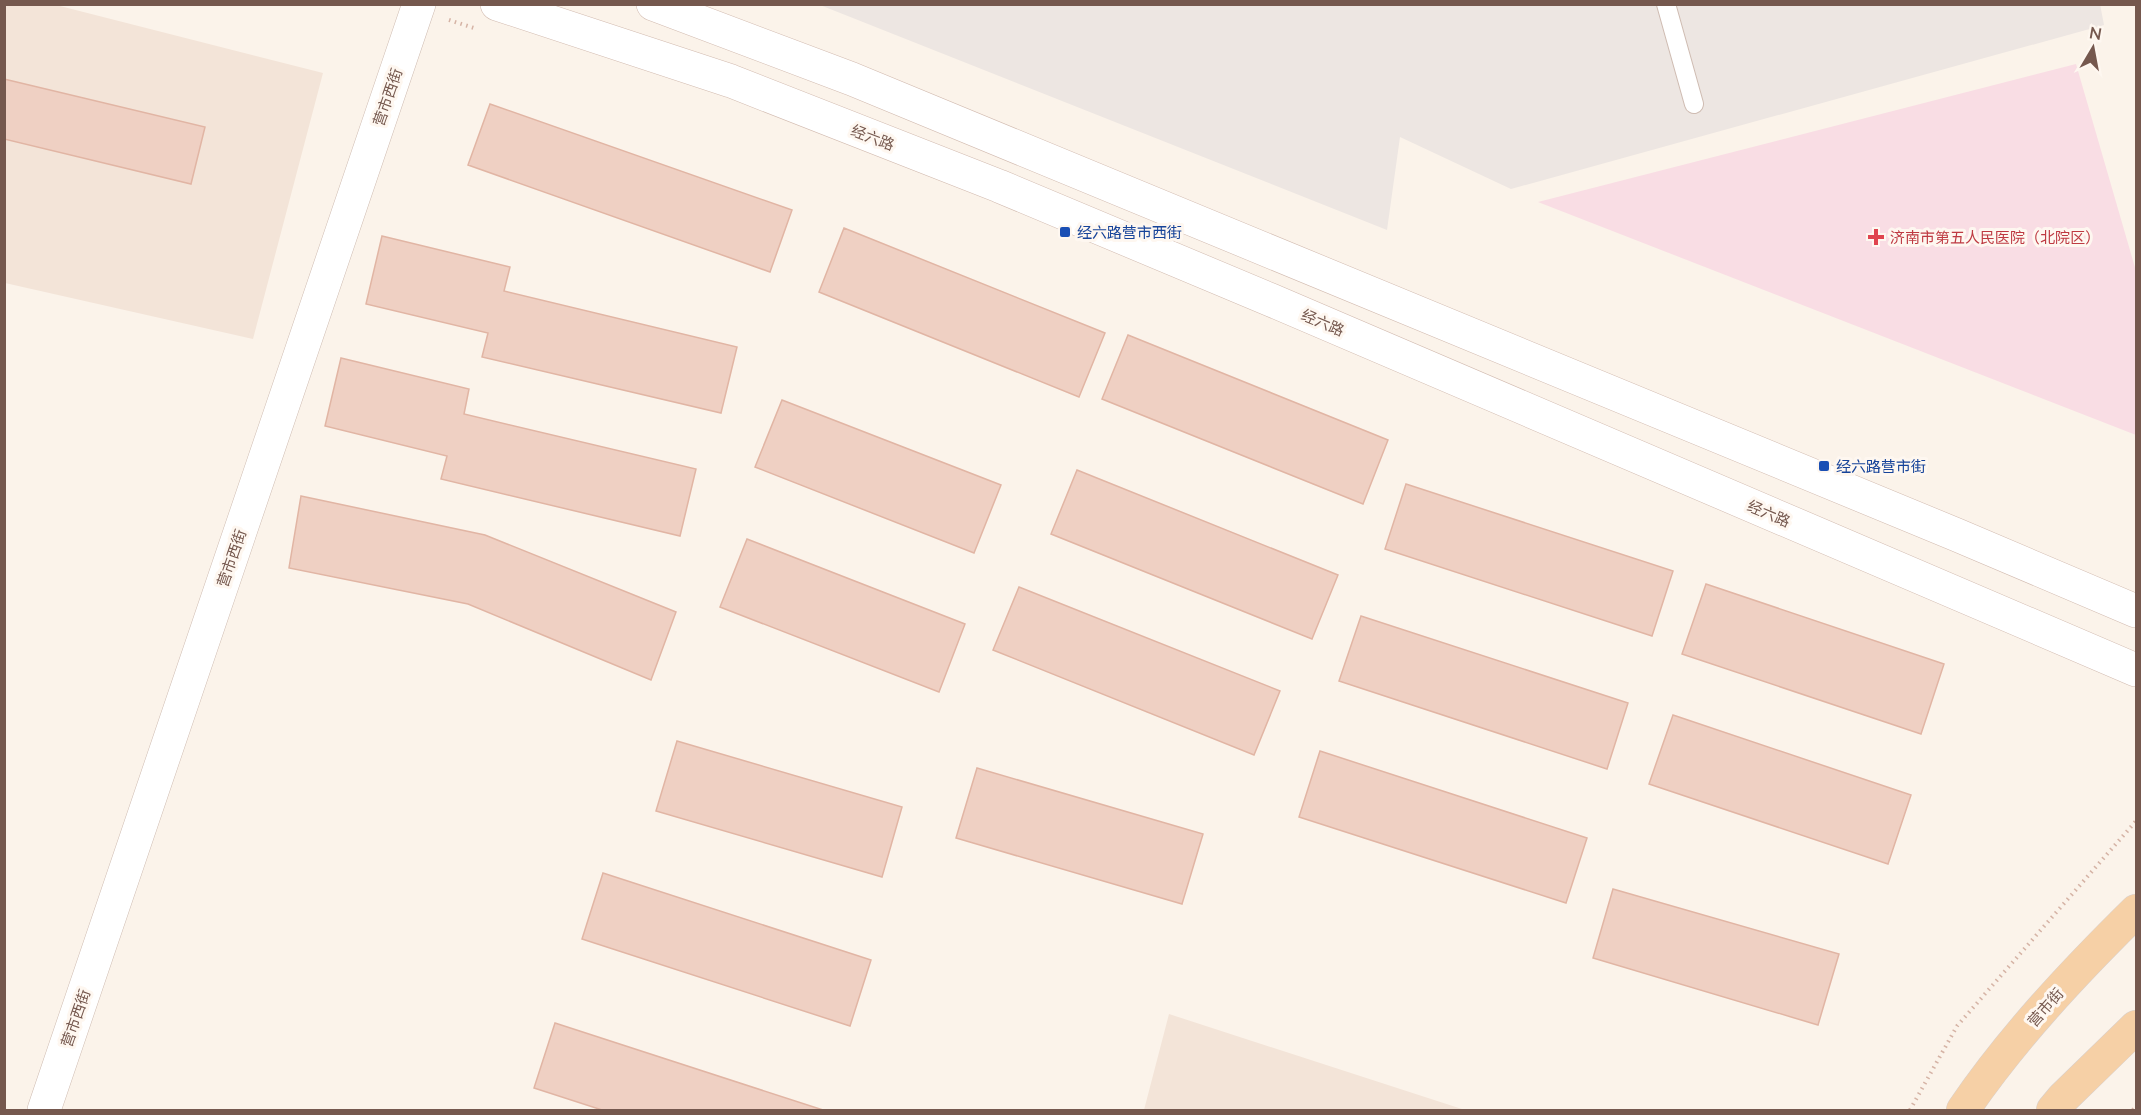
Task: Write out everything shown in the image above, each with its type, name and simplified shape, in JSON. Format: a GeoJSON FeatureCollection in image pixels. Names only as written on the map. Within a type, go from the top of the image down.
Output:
{"type":"FeatureCollection","features":[{"type":"Feature","properties":{"kind":"main road","name":"营市西街"},"geometry":{"type":"LineString","coordinates":[[44,1110],[418,4]]}},
{"type":"Feature","properties":{"kind":"main road","name":"经六路"},"geometry":{"type":"LineString","coordinates":[[497,4],[731,81],[999,186],[2136,670]]}},
{"type":"Feature","properties":{"kind":"main road"},"geometry":{"type":"LineString","coordinates":[[653,4],[852,79],[2136,611]]}},
{"type":"Feature","properties":{"kind":"main road","name":"营市街"},"geometry":{"type":"LineString","coordinates":[[1963,1110],[1992,1068],[2090,956],[2136,911]]}},
{"type":"Feature","properties":{"kind":"main road"},"geometry":{"type":"LineString","coordinates":[[2053,1110],[2136,1027]]}},
{"type":"Feature","properties":{"kind":"lane"},"geometry":{"type":"LineString","coordinates":[[1666,4],[1694,104]]}},
{"type":"Feature","properties":{"kind":"path"},"geometry":{"type":"LineString","coordinates":[[1910,1110],[1957,1026],[2136,821]]}},
{"type":"Feature","properties":{"kind":"path"},"geometry":{"type":"LineString","coordinates":[[2133,1110],[2136,1106]]}},
{"type":"Feature","properties":{"kind":"shaded area"},"geometry":{"type":"Polygon","coordinates":[[[2100,4],[2104,25],[1511,189],[1400,137],[1387,230],[820,5],[2100,4]]]}},
{"type":"Feature","properties":{"kind":"shaded area"},"geometry":{"type":"Polygon","coordinates":[[[5,5],[56,5],[323,73],[253,339],[5,283],[5,5]]]}},
{"type":"Feature","properties":{"kind":"shaded area","name":"济南市第五人民医院（北院区）"},"geometry":{"type":"Polygon","coordinates":[[[2076,64],[2136,271],[2136,435],[1538,202],[2076,64]]]}},
{"type":"Feature","properties":{"kind":"shaded area"},"geometry":{"type":"Polygon","coordinates":[[[1169,1014],[1465,1110],[1144,1110],[1169,1014]]]}},
{"type":"Feature","properties":{"kind":"building"},"geometry":{"type":"Polygon","coordinates":[[[4,79],[205,127],[191,184],[4,139],[4,79]]]}},
{"type":"Feature","properties":{"kind":"building"},"geometry":{"type":"Polygon","coordinates":[[[490,104],[792,210],[770,272],[468,165],[490,104]]]}},
{"type":"Feature","properties":{"kind":"building"},"geometry":{"type":"Polygon","coordinates":[[[844,228],[1105,333],[1079,397],[819,292],[844,228]]]}},
{"type":"Feature","properties":{"kind":"building"},"geometry":{"type":"Polygon","coordinates":[[[382,236],[510,267],[504,291],[737,347],[721,413],[482,357],[488,333],[366,304],[382,236]]]}},
{"type":"Feature","properties":{"kind":"building"},"geometry":{"type":"Polygon","coordinates":[[[1128,335],[1388,440],[1363,504],[1102,399],[1128,335]]]}},
{"type":"Feature","properties":{"kind":"building"},"geometry":{"type":"Polygon","coordinates":[[[341,358],[469,389],[464,414],[696,469],[680,536],[441,479],[447,456],[325,426],[341,358]]]}},
{"type":"Feature","properties":{"kind":"building"},"geometry":{"type":"Polygon","coordinates":[[[782,400],[1001,485],[974,553],[755,467],[782,400]]]}},
{"type":"Feature","properties":{"kind":"building"},"geometry":{"type":"Polygon","coordinates":[[[1077,470],[1338,575],[1312,639],[1051,534],[1077,470]]]}},
{"type":"Feature","properties":{"kind":"building"},"geometry":{"type":"Polygon","coordinates":[[[1406,484],[1673,571],[1652,636],[1385,549],[1406,484]]]}},
{"type":"Feature","properties":{"kind":"building"},"geometry":{"type":"Polygon","coordinates":[[[301,496],[485,535],[676,612],[651,680],[468,604],[289,568],[301,496]]]}},
{"type":"Feature","properties":{"kind":"building"},"geometry":{"type":"Polygon","coordinates":[[[747,539],[965,624],[939,692],[720,607],[747,539]]]}},
{"type":"Feature","properties":{"kind":"building"},"geometry":{"type":"Polygon","coordinates":[[[1706,584],[1944,664],[1921,734],[1682,654],[1706,584]]]}},
{"type":"Feature","properties":{"kind":"building"},"geometry":{"type":"Polygon","coordinates":[[[1019,587],[1280,691],[1254,755],[993,650],[1019,587]]]}},
{"type":"Feature","properties":{"kind":"building"},"geometry":{"type":"Polygon","coordinates":[[[1361,616],[1628,703],[1607,769],[1339,681],[1361,616]]]}},
{"type":"Feature","properties":{"kind":"building"},"geometry":{"type":"Polygon","coordinates":[[[1673,715],[1911,795],[1888,864],[1649,784],[1673,715]]]}},
{"type":"Feature","properties":{"kind":"building"},"geometry":{"type":"Polygon","coordinates":[[[677,741],[902,807],[882,877],[656,811],[677,741]]]}},
{"type":"Feature","properties":{"kind":"building"},"geometry":{"type":"Polygon","coordinates":[[[1320,751],[1587,838],[1566,903],[1299,817],[1320,751]]]}},
{"type":"Feature","properties":{"kind":"building"},"geometry":{"type":"Polygon","coordinates":[[[977,768],[1203,834],[1182,904],[956,838],[977,768]]]}},
{"type":"Feature","properties":{"kind":"building"},"geometry":{"type":"Polygon","coordinates":[[[603,873],[871,960],[850,1026],[582,939],[603,873]]]}},
{"type":"Feature","properties":{"kind":"building"},"geometry":{"type":"Polygon","coordinates":[[[1613,889],[1839,954],[1818,1025],[1593,958],[1613,889]]]}},
{"type":"Feature","properties":{"kind":"building"},"geometry":{"type":"Polygon","coordinates":[[[555,1023],[823,1110],[602,1110],[534,1088],[555,1023]]]}},
{"type":"Feature","properties":{"kind":"place","name":"经六路营市西街"},"geometry":{"type":"Point","coordinates":[1065,232]}},
{"type":"Feature","properties":{"kind":"place","name":"济南市第五人民医院（北院区）"},"geometry":{"type":"Point","coordinates":[1876,237]}},
{"type":"Feature","properties":{"kind":"place","name":"经六路营市街"},"geometry":{"type":"Point","coordinates":[1824,466]}}]}
